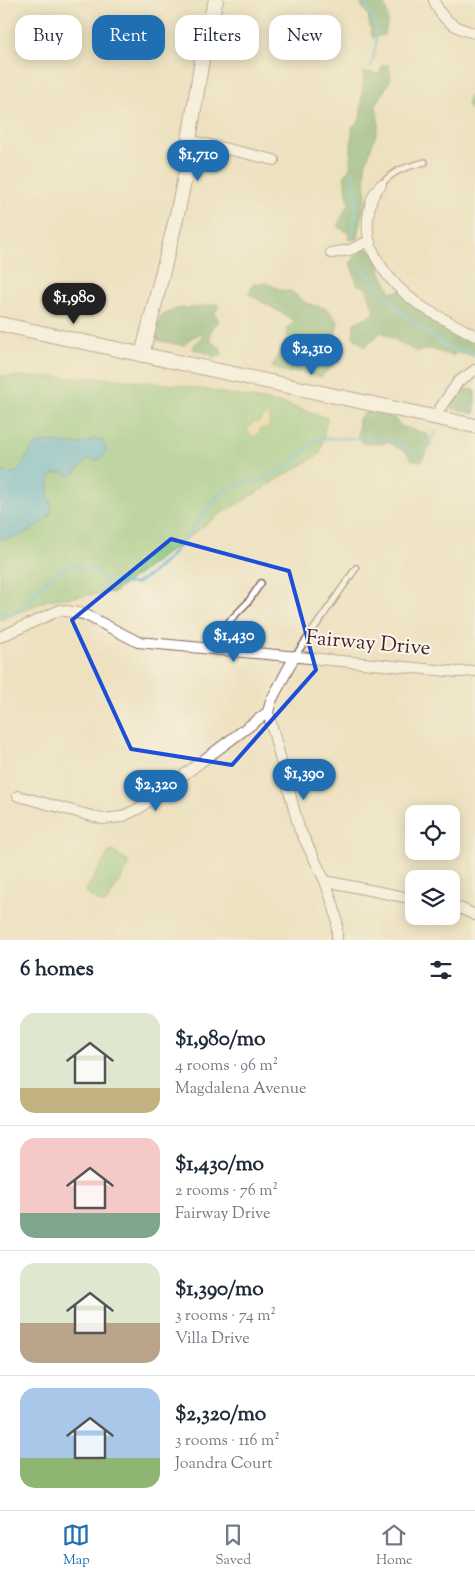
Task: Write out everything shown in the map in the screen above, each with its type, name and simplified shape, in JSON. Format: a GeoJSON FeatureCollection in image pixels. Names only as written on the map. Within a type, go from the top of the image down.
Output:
{"type":"FeatureCollection","features":[{"type":"Feature","properties":{"kind":"main road"},"geometry":{"type":"LineString","coordinates":[[142,355],[186,172],[189,140],[206,35],[216,0]]}},
{"type":"Feature","properties":{"kind":"main road"},"geometry":{"type":"LineString","coordinates":[[0,324],[475,426]]}},
{"type":"Feature","properties":{"kind":"street"},"geometry":{"type":"LineString","coordinates":[[434,0],[436,7],[448,21],[461,30],[475,33]]}},
{"type":"Feature","properties":{"kind":"street"},"geometry":{"type":"LineString","coordinates":[[189,140],[274,160]]}},
{"type":"Feature","properties":{"kind":"street"},"geometry":{"type":"LineString","coordinates":[[381,185],[372,195],[367,231],[369,241],[379,264],[392,280],[418,304],[475,336]]}},
{"type":"Feature","properties":{"kind":"street"},"geometry":{"type":"LineString","coordinates":[[331,253],[350,250],[369,241]]}},
{"type":"Feature","properties":{"kind":"street"},"geometry":{"type":"LineString","coordinates":[[434,417],[458,382],[475,370]]}},
{"type":"Feature","properties":{"kind":"street","name":"Fairway Drive"},"geometry":{"type":"LineString","coordinates":[[0,637],[60,610],[84,614],[138,642],[458,672],[475,671]]}},
{"type":"Feature","properties":{"kind":"street"},"geometry":{"type":"LineString","coordinates":[[295,656],[271,701],[268,712],[299,828],[325,881],[336,916],[337,940]]}},
{"type":"Feature","properties":{"kind":"street"},"geometry":{"type":"LineString","coordinates":[[18,796],[103,819],[121,817],[138,809],[268,712]]}},
{"type":"Feature","properties":{"kind":"street"},"geometry":{"type":"LineString","coordinates":[[325,881],[405,897]]}},
{"type":"Feature","properties":{"kind":"street"},"geometry":{"type":"LineString","coordinates":[[460,909],[475,916]]}},
{"type":"Feature","properties":{"kind":"lane"},"geometry":{"type":"LineString","coordinates":[[381,185],[389,176],[398,171],[425,162]]}},
{"type":"Feature","properties":{"kind":"lane"},"geometry":{"type":"LineString","coordinates":[[295,656],[356,568]]}},
{"type":"Feature","properties":{"kind":"lane"},"geometry":{"type":"LineString","coordinates":[[203,648],[248,602],[260,583]]}},
{"type":"Feature","properties":{"kind":"highlighted area"},"geometry":{"type":"Polygon","coordinates":[[[171,539],[289,571],[316,670],[232,765],[131,749],[72,620],[171,539]]]}},
{"type":"Feature","properties":{"kind":"green space"},"geometry":{"type":"Polygon","coordinates":[[[358,0],[381,0],[384,4],[388,17],[384,35],[373,38],[368,15],[358,0]]]}},
{"type":"Feature","properties":{"kind":"green space"},"geometry":{"type":"Polygon","coordinates":[[[382,65],[389,65],[391,79],[376,105],[379,125],[365,166],[366,195],[358,239],[349,240],[348,233],[337,226],[349,203],[344,177],[350,167],[352,127],[360,120],[364,72],[380,74],[382,65]]]}},
{"type":"Feature","properties":{"kind":"green space"},"geometry":{"type":"Polygon","coordinates":[[[475,95],[475,112],[471,111],[467,104],[469,96],[475,95]]]}},
{"type":"Feature","properties":{"kind":"green space"},"geometry":{"type":"Polygon","coordinates":[[[364,247],[378,254],[381,272],[391,292],[403,290],[429,316],[475,344],[475,356],[456,353],[453,356],[430,349],[417,352],[381,332],[365,347],[353,337],[354,323],[375,313],[366,288],[357,284],[350,263],[364,247]]]}},
{"type":"Feature","properties":{"kind":"green space"},"geometry":{"type":"Polygon","coordinates":[[[267,283],[281,290],[291,291],[306,303],[328,309],[338,322],[334,345],[323,347],[318,338],[304,339],[315,353],[333,366],[321,377],[300,372],[287,373],[272,367],[286,339],[287,328],[295,321],[248,294],[253,284],[267,283]]]}},
{"type":"Feature","properties":{"kind":"green space"},"geometry":{"type":"Polygon","coordinates":[[[217,304],[219,308],[214,313],[219,320],[210,333],[211,342],[221,348],[222,355],[213,358],[210,354],[193,349],[194,345],[202,337],[202,333],[191,338],[184,346],[157,340],[156,333],[160,316],[178,308],[217,304]]]}},
{"type":"Feature","properties":{"kind":"green space"},"geometry":{"type":"Polygon","coordinates":[[[0,376],[103,378],[178,385],[285,404],[327,418],[320,454],[219,515],[114,592],[48,600],[0,620],[0,376]]]}},
{"type":"Feature","properties":{"kind":"green space"},"geometry":{"type":"Polygon","coordinates":[[[456,389],[475,390],[475,414],[451,408],[448,399],[456,389]]]}},
{"type":"Feature","properties":{"kind":"green space"},"geometry":{"type":"Polygon","coordinates":[[[367,411],[393,417],[401,426],[427,434],[432,443],[421,461],[412,460],[406,452],[388,442],[379,444],[362,443],[358,436],[359,418],[367,411]]]}},
{"type":"Feature","properties":{"kind":"green space"},"geometry":{"type":"Polygon","coordinates":[[[112,851],[129,862],[129,866],[106,903],[103,904],[88,895],[86,890],[109,852],[112,851]]]}},
{"type":"Feature","properties":{"kind":"sand"},"geometry":{"type":"Polygon","coordinates":[[[266,415],[270,416],[269,427],[260,428],[260,431],[254,437],[247,431],[253,422],[259,422],[266,415]]]}},
{"type":"Feature","properties":{"kind":"water"},"geometry":{"type":"Polygon","coordinates":[[[94,439],[102,440],[107,449],[102,458],[94,461],[90,458],[70,477],[65,473],[55,473],[48,479],[48,495],[52,506],[50,515],[44,522],[18,537],[0,539],[0,470],[10,473],[15,472],[35,445],[40,443],[80,444],[94,439]]]}},
{"type":"Feature","properties":{"kind":"waterway"},"geometry":{"type":"LineString","coordinates":[[363,0],[373,18],[376,32],[376,48],[371,67]]}},
{"type":"Feature","properties":{"kind":"waterway"},"geometry":{"type":"LineString","coordinates":[[352,236],[357,199],[353,171]]}},
{"type":"Feature","properties":{"kind":"waterway"},"geometry":{"type":"LineString","coordinates":[[360,265],[400,311],[444,345],[454,350],[475,354]]}},
{"type":"Feature","properties":{"kind":"waterway"},"geometry":{"type":"LineString","coordinates":[[471,408],[475,405]]}},
{"type":"Feature","properties":{"kind":"waterway"},"geometry":{"type":"LineString","coordinates":[[0,614],[8,614],[20,610],[45,582],[65,567],[78,566],[96,569],[105,582],[135,584],[151,574],[171,556],[221,492],[230,487],[263,480],[288,467],[316,439],[391,440],[413,451],[418,451],[424,447],[436,432]]}}]}
